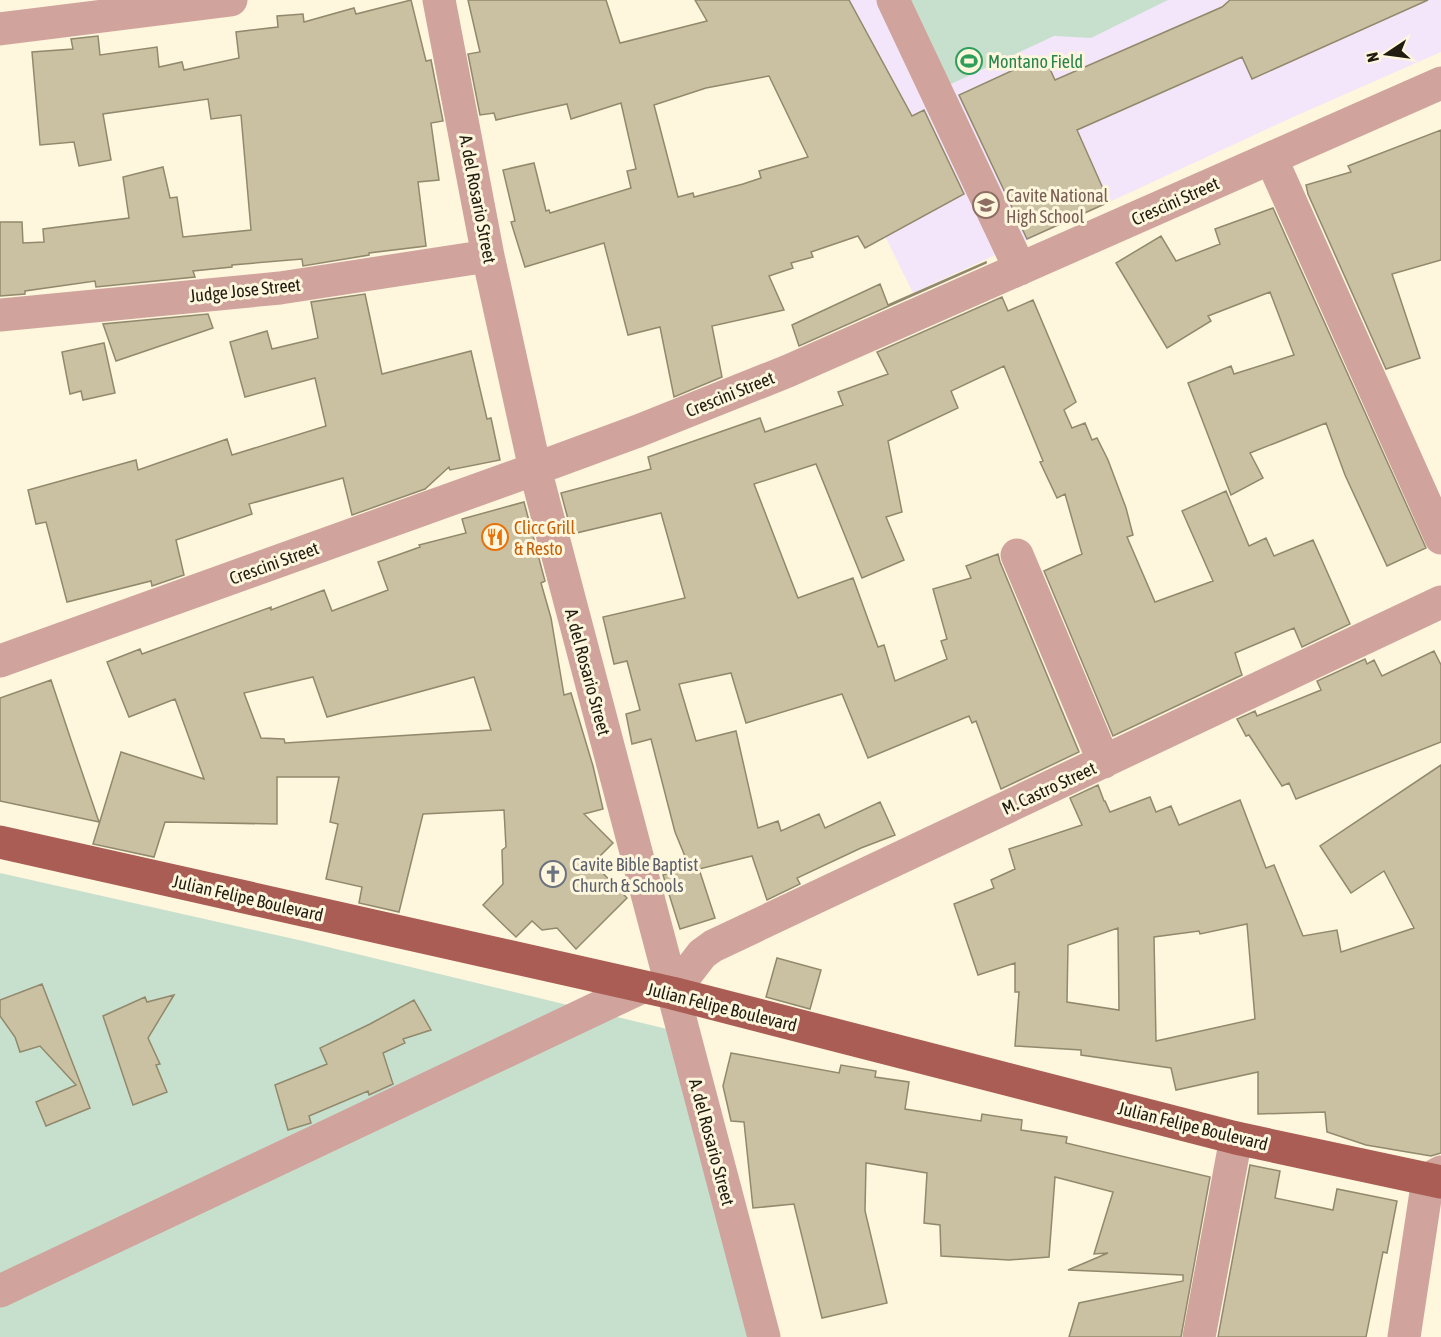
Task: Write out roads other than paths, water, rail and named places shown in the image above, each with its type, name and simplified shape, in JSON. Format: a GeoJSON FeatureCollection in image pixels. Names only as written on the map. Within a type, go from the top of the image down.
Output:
{"type":"FeatureCollection","features":[{"type":"Feature","properties":{"kind":"main road","name":"Julian Felipe Boulevard"},"geometry":{"type":"LineString","coordinates":[[0,842],[657,990],[1236,1138],[1437,1178]]}},
{"type":"Feature","properties":{"kind":"street"},"geometry":{"type":"LineString","coordinates":[[0,29],[231,0]]}},
{"type":"Feature","properties":{"kind":"street","name":"A. del Rosario Street"},"geometry":{"type":"LineString","coordinates":[[439,0],[488,256],[535,469],[657,990],[764,1337]]}},
{"type":"Feature","properties":{"kind":"street"},"geometry":{"type":"LineString","coordinates":[[893,0],[1020,269]]}},
{"type":"Feature","properties":{"kind":"street","name":"Crescini Street"},"geometry":{"type":"LineString","coordinates":[[0,661],[535,469],[788,371],[1441,83]]}},
{"type":"Feature","properties":{"kind":"street"},"geometry":{"type":"LineString","coordinates":[[1272,159],[1441,537]]}},
{"type":"Feature","properties":{"kind":"street","name":"Judge Jose Street"},"geometry":{"type":"LineString","coordinates":[[0,315],[280,288],[488,256]]}},
{"type":"Feature","properties":{"kind":"street"},"geometry":{"type":"LineString","coordinates":[[1017,555],[1104,762]]}},
{"type":"Feature","properties":{"kind":"street","name":"M. Castro Street"},"geometry":{"type":"LineString","coordinates":[[657,990],[713,946],[1441,602]]}},
{"type":"Feature","properties":{"kind":"street"},"geometry":{"type":"LineString","coordinates":[[0,1291],[657,990]]}},
{"type":"Feature","properties":{"kind":"street"},"geometry":{"type":"LineString","coordinates":[[1199,1337],[1236,1138]]}},
{"type":"Feature","properties":{"kind":"street"},"geometry":{"type":"LineString","coordinates":[[1404,1337],[1437,1178]]}},
{"type":"Feature","properties":{"kind":"place","name":"Montano Field"},"geometry":{"type":"Point","coordinates":[969,61]}},
{"type":"Feature","properties":{"kind":"place","name":"Cavite National High School"},"geometry":{"type":"Point","coordinates":[986,205]}},
{"type":"Feature","properties":{"kind":"place","name":"Clicc Grill & Resto"},"geometry":{"type":"Point","coordinates":[495,537]}},
{"type":"Feature","properties":{"kind":"place","name":"Cavite Bible Baptist Church & Schools"},"geometry":{"type":"Point","coordinates":[553,874]}}]}
